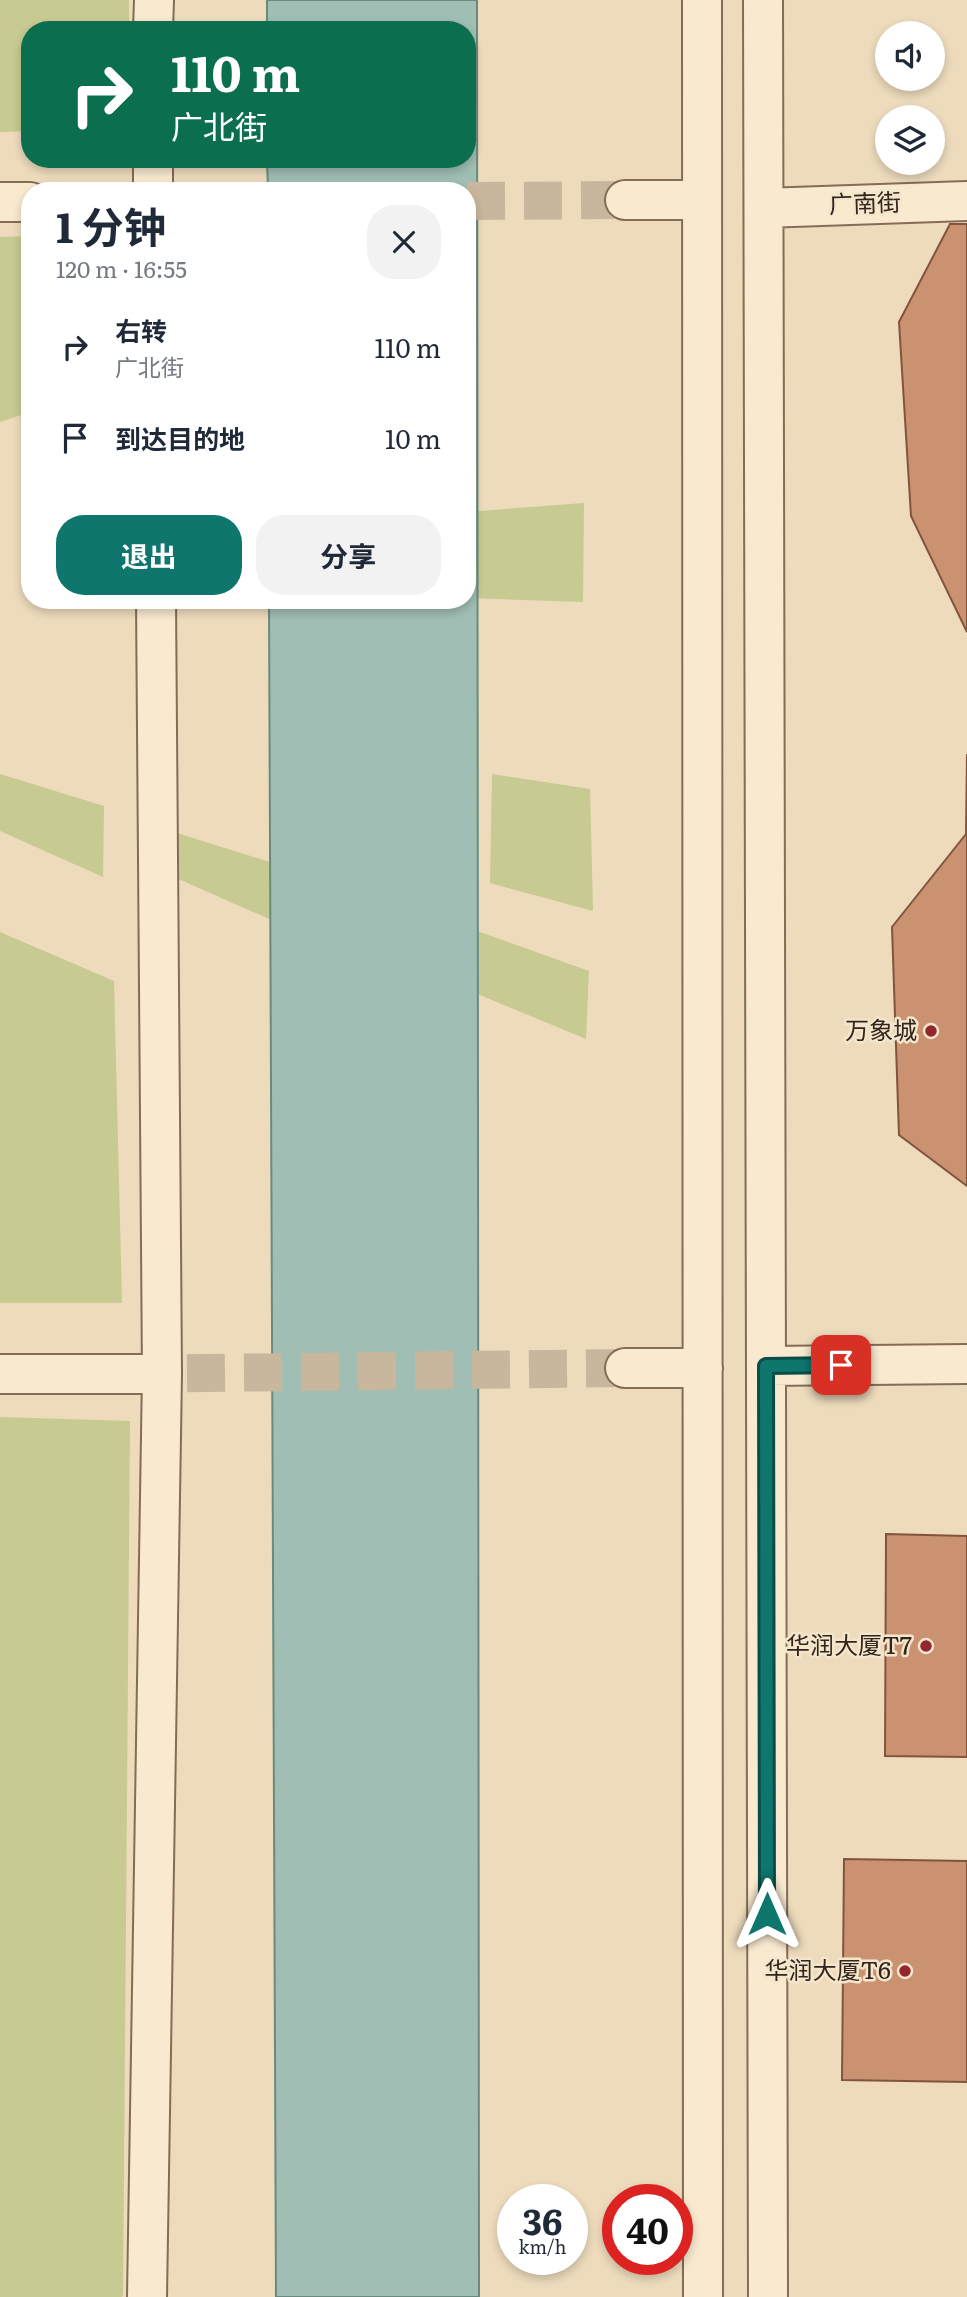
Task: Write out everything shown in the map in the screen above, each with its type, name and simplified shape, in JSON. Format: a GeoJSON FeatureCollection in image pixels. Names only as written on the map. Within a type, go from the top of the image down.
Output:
{"type":"FeatureCollection","features":[{"type":"Feature","properties":{"kind":"street"},"geometry":{"type":"LineString","coordinates":[[153,0],[153,21]]}},
{"type":"Feature","properties":{"kind":"street"},"geometry":{"type":"LineString","coordinates":[[702,0],[703,2297]]}},
{"type":"Feature","properties":{"kind":"street"},"geometry":{"type":"LineString","coordinates":[[763,0],[768,2297]]}},
{"type":"Feature","properties":{"kind":"street"},"geometry":{"type":"LineString","coordinates":[[625,200],[702,200]]}},
{"type":"Feature","properties":{"kind":"street","name":"广南街"},"geometry":{"type":"LineString","coordinates":[[764,208],[967,201]]}},
{"type":"Feature","properties":{"kind":"street"},"geometry":{"type":"LineString","coordinates":[[0,202],[21,202]]}},
{"type":"Feature","properties":{"kind":"street"},"geometry":{"type":"LineString","coordinates":[[147,2297],[162,1374],[156,609]]}},
{"type":"Feature","properties":{"kind":"street"},"geometry":{"type":"LineString","coordinates":[[766,1366],[967,1364]]}},
{"type":"Feature","properties":{"kind":"street"},"geometry":{"type":"LineString","coordinates":[[625,1368],[703,1368]]}},
{"type":"Feature","properties":{"kind":"street"},"geometry":{"type":"LineString","coordinates":[[0,1374],[162,1374]]}},
{"type":"Feature","properties":{"kind":"green space"},"geometry":{"type":"Polygon","coordinates":[[[0,0],[129,0],[129,21],[21,21],[21,131],[0,132],[0,0]]]}},
{"type":"Feature","properties":{"kind":"green space"},"geometry":{"type":"Polygon","coordinates":[[[21,236],[21,415],[0,422],[0,237],[21,236]]]}},
{"type":"Feature","properties":{"kind":"green space"},"geometry":{"type":"Polygon","coordinates":[[[584,503],[583,602],[476,598],[476,511],[584,503]]]}},
{"type":"Feature","properties":{"kind":"green space"},"geometry":{"type":"Polygon","coordinates":[[[0,774],[104,806],[103,877],[0,831],[0,774]]]}},
{"type":"Feature","properties":{"kind":"green space"},"geometry":{"type":"Polygon","coordinates":[[[492,774],[590,789],[593,911],[490,883],[492,774]]]}},
{"type":"Feature","properties":{"kind":"green space"},"geometry":{"type":"Polygon","coordinates":[[[177,833],[391,900],[589,971],[586,1039],[359,945],[351,955],[174,877],[177,833]]]}},
{"type":"Feature","properties":{"kind":"green space"},"geometry":{"type":"Polygon","coordinates":[[[0,932],[114,981],[122,1303],[0,1303],[0,932]]]}},
{"type":"Feature","properties":{"kind":"green space"},"geometry":{"type":"Polygon","coordinates":[[[0,1417],[130,1421],[121,2297],[0,2297],[0,1417]]]}},
{"type":"Feature","properties":{"kind":"water"},"geometry":{"type":"Polygon","coordinates":[[[267,0],[477,0],[479,2297],[276,2297],[269,609],[476,609],[476,182],[268,182],[267,168],[476,168],[476,21],[267,21],[267,0]]]}},
{"type":"Feature","properties":{"kind":"building"},"geometry":{"type":"Polygon","coordinates":[[[950,224],[967,224],[967,632],[911,516],[899,322],[950,224]]]}},
{"type":"Feature","properties":{"kind":"building","name":"万象城"},"geometry":{"type":"Polygon","coordinates":[[[967,754],[967,1186],[899,1135],[892,927],[966,834],[967,754]]]}},
{"type":"Feature","properties":{"kind":"building","name":"华润大厦T7"},"geometry":{"type":"Polygon","coordinates":[[[886,1534],[967,1536],[967,1757],[885,1756],[886,1534]]]}},
{"type":"Feature","properties":{"kind":"building","name":"华润大厦T6"},"geometry":{"type":"Polygon","coordinates":[[[844,1859],[967,1861],[967,2082],[842,2080],[844,1859]]]}},
{"type":"Feature","properties":{"kind":"tunnel"},"geometry":{"type":"LineString","coordinates":[[476,201],[625,200]]}},
{"type":"Feature","properties":{"kind":"tunnel"},"geometry":{"type":"LineString","coordinates":[[130,1374],[625,1368]]}},
{"type":"Feature","properties":{"kind":"place","name":"万象城"},"geometry":{"type":"Point","coordinates":[931,1031]}},
{"type":"Feature","properties":{"kind":"place","name":"华润大厦T7"},"geometry":{"type":"Point","coordinates":[926,1646]}},
{"type":"Feature","properties":{"kind":"place","name":"华润大厦T6"},"geometry":{"type":"Point","coordinates":[905,1971]}},
{"type":"Feature","properties":{"kind":"route"},"geometry":{"type":"LineString","coordinates":[[767,1914],[766,1366],[841,1365]]}}]}
